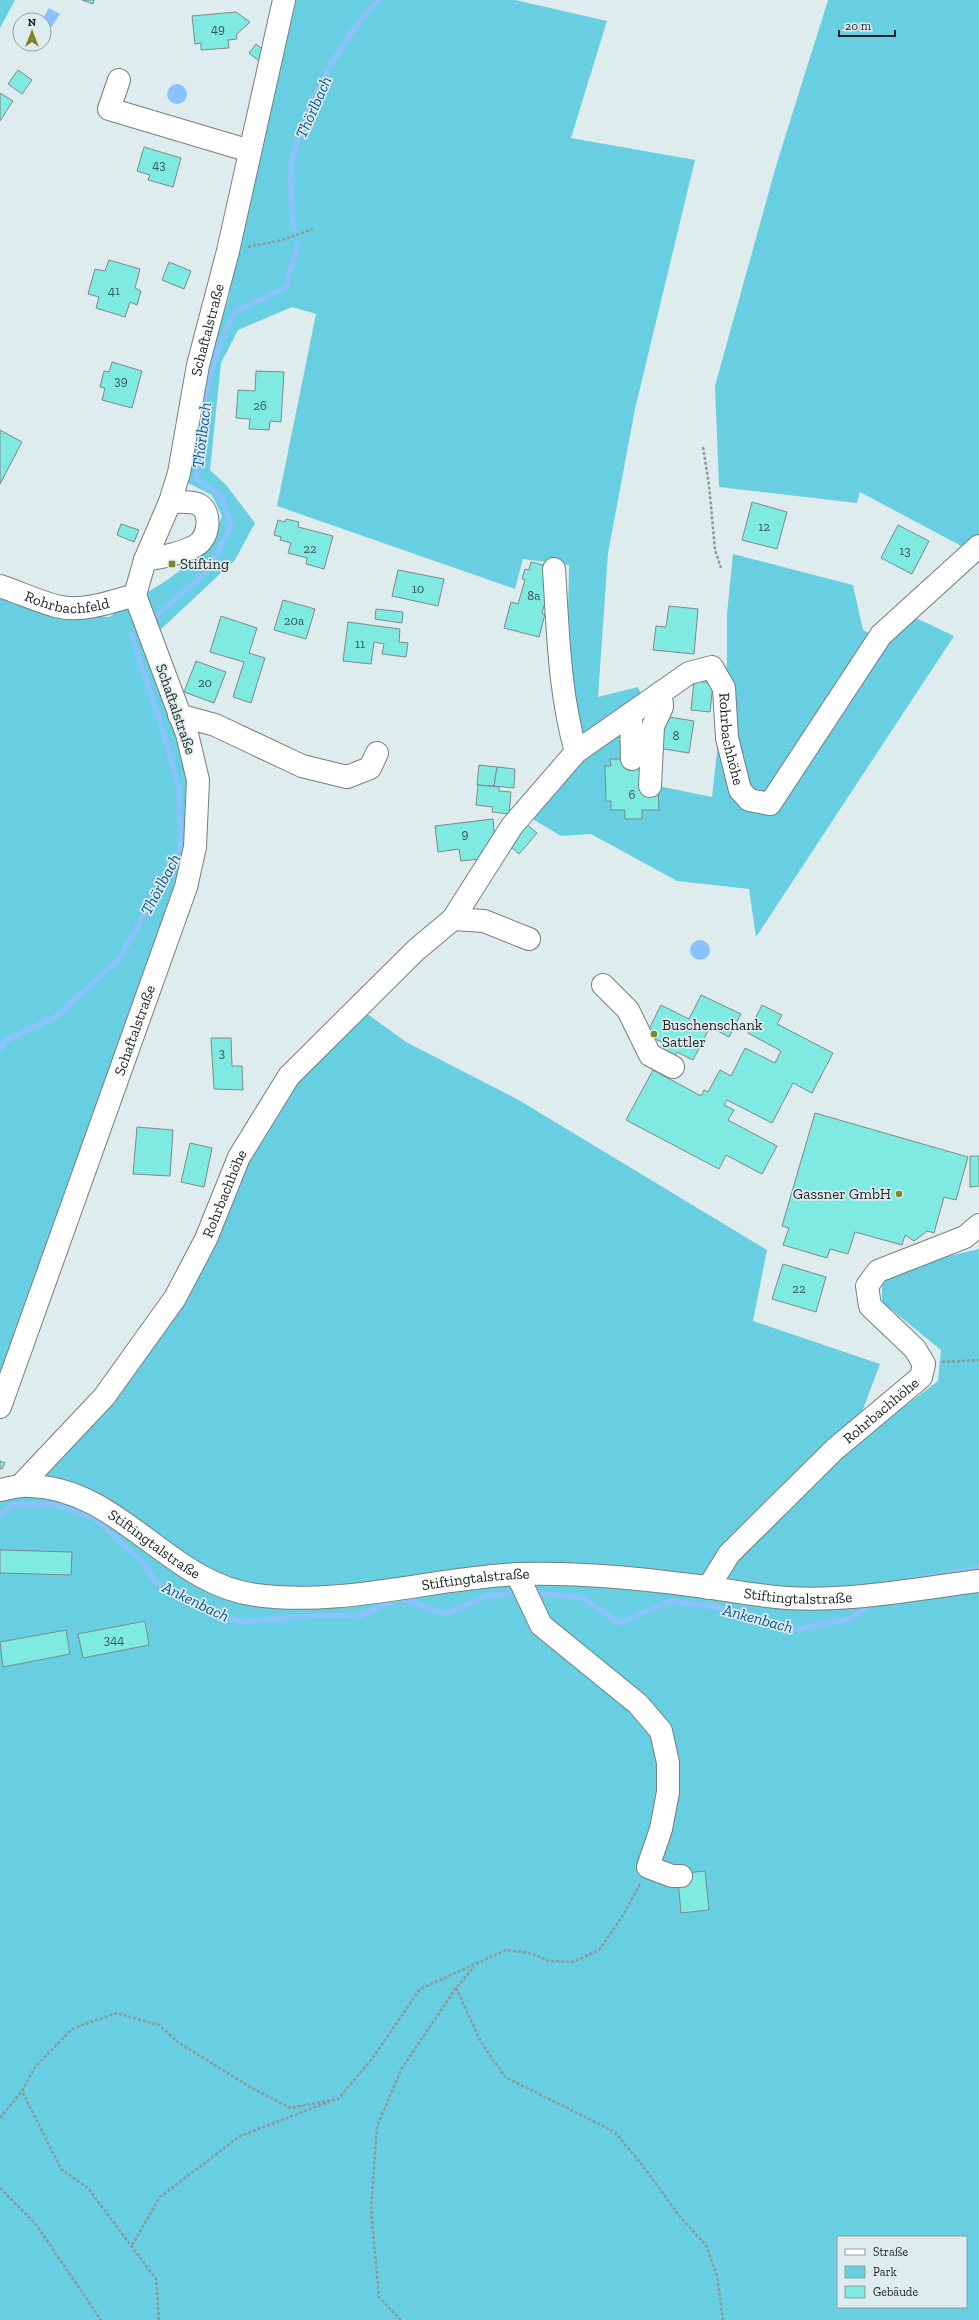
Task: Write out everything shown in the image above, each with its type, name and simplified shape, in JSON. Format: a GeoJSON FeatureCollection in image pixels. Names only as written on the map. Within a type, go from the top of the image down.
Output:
{"type":"FeatureCollection","features":[{"type":"Feature","properties":{"kind":"street","name":"Schaftalstraße"},"geometry":{"type":"LineString","coordinates":[[0,1407],[186,887],[195,847],[198,780],[187,734],[135,595],[145,560],[170,502],[179,473],[198,365],[228,251],[284,0]]}},
{"type":"Feature","properties":{"kind":"street"},"geometry":{"type":"LineString","coordinates":[[119,80],[109,109],[250,151]]}},
{"type":"Feature","properties":{"kind":"street"},"geometry":{"type":"LineString","coordinates":[[145,560],[184,551],[197,545],[203,538],[208,522],[202,508],[197,503],[170,502]]}},
{"type":"Feature","properties":{"kind":"street","name":"Rohrbachhöhe"},"geometry":{"type":"LineString","coordinates":[[10,1488],[104,1397],[175,1298],[206,1239],[239,1157],[289,1076],[416,950],[453,919],[512,826],[576,752],[689,673],[712,667],[724,688],[727,738],[740,790],[750,800],[770,804],[881,635],[979,546]]}},
{"type":"Feature","properties":{"kind":"street"},"geometry":{"type":"LineString","coordinates":[[554,569],[558,645],[566,717],[576,752]]}},
{"type":"Feature","properties":{"kind":"street","name":"Rohrbachfeld"},"geometry":{"type":"LineString","coordinates":[[0,586],[57,606],[78,608],[107,604],[135,595]]}},
{"type":"Feature","properties":{"kind":"street"},"geometry":{"type":"LineString","coordinates":[[650,786],[653,726],[662,707],[661,694]]}},
{"type":"Feature","properties":{"kind":"street"},"geometry":{"type":"LineString","coordinates":[[631,714],[632,759]]}},
{"type":"Feature","properties":{"kind":"street"},"geometry":{"type":"LineString","coordinates":[[179,715],[216,725],[302,766],[347,777],[370,768],[377,753]]}},
{"type":"Feature","properties":{"kind":"street"},"geometry":{"type":"LineString","coordinates":[[453,919],[484,921],[529,939]]}},
{"type":"Feature","properties":{"kind":"street"},"geometry":{"type":"LineString","coordinates":[[603,985],[628,1010],[650,1055],[673,1067]]}},
{"type":"Feature","properties":{"kind":"street","name":"Rohrbachhöhe"},"geometry":{"type":"LineString","coordinates":[[708,1588],[729,1554],[835,1449],[921,1377],[924,1364],[915,1349],[870,1306],[867,1286],[878,1271],[965,1237],[979,1225]]}},
{"type":"Feature","properties":{"kind":"street","name":"Stiftingtalstraße"},"geometry":{"type":"LineString","coordinates":[[10,1488],[30,1486],[64,1490],[84,1499],[127,1524],[180,1563],[208,1580],[252,1595],[304,1598],[517,1574],[611,1576],[708,1588],[749,1595],[827,1599],[909,1592],[979,1582]]}},
{"type":"Feature","properties":{"kind":"street"},"geometry":{"type":"LineString","coordinates":[[517,1574],[541,1625],[638,1704],[661,1731],[668,1763],[668,1792],[661,1829],[648,1867],[672,1876],[681,1876]]}},
{"type":"Feature","properties":{"kind":"path"},"geometry":{"type":"LineString","coordinates":[[228,251],[282,240],[313,229]]}},
{"type":"Feature","properties":{"kind":"path"},"geometry":{"type":"LineString","coordinates":[[703,447],[709,485],[715,550],[721,568]]}},
{"type":"Feature","properties":{"kind":"path"},"geometry":{"type":"LineString","coordinates":[[924,1364],[979,1360]]}},
{"type":"Feature","properties":{"kind":"path"},"geometry":{"type":"LineString","coordinates":[[402,2320],[380,2296],[371,2210],[377,2126],[402,2068],[456,1988],[475,1966],[488,1956],[506,1950],[530,1953],[548,1961],[573,1962],[599,1950],[622,1917],[648,1867]]}},
{"type":"Feature","properties":{"kind":"path"},"geometry":{"type":"LineString","coordinates":[[132,2245],[160,2197],[240,2136],[338,2099],[372,2060],[420,1990],[475,1966]]}},
{"type":"Feature","properties":{"kind":"path"},"geometry":{"type":"LineString","coordinates":[[456,1988],[481,2042],[505,2077],[616,2132],[642,2164],[680,2217],[706,2245],[717,2276],[723,2320]]}},
{"type":"Feature","properties":{"kind":"path"},"geometry":{"type":"LineString","coordinates":[[0,2118],[22,2091],[34,2067],[72,2029],[116,2013],[159,2025],[178,2043],[252,2088],[290,2108],[338,2099]]}},
{"type":"Feature","properties":{"kind":"path"},"geometry":{"type":"LineString","coordinates":[[22,2091],[62,2169],[88,2188],[156,2279],[159,2320]]}},
{"type":"Feature","properties":{"kind":"path"},"geometry":{"type":"LineString","coordinates":[[0,2188],[35,2223],[101,2320]]}},
{"type":"Feature","properties":{"kind":"green space"},"geometry":{"type":"Polygon","coordinates":[[[0,0],[15,0],[0,28],[0,0]]]}},
{"type":"Feature","properties":{"kind":"green space"},"geometry":{"type":"Polygon","coordinates":[[[278,0],[515,0],[607,21],[571,138],[695,160],[635,409],[608,553],[598,697],[638,687],[650,716],[641,759],[611,759],[611,766],[605,766],[606,801],[611,801],[611,810],[625,810],[625,819],[642,819],[642,810],[659,810],[658,786],[712,797],[727,663],[727,614],[733,554],[853,585],[863,630],[886,641],[914,617],[954,636],[756,937],[749,889],[677,881],[591,834],[561,836],[531,818],[550,792],[587,758],[567,666],[569,565],[523,559],[515,589],[277,506],[316,314],[292,307],[238,330],[221,363],[210,470],[227,486],[255,523],[235,560],[159,631],[189,770],[191,824],[170,901],[0,1377],[0,596],[55,615],[109,617],[167,580],[209,549],[222,516],[212,495],[188,483],[202,385],[230,293],[212,287],[278,0]]]}},
{"type":"Feature","properties":{"kind":"green space"},"geometry":{"type":"Polygon","coordinates":[[[828,0],[979,0],[979,564],[965,548],[860,492],[857,503],[719,487],[715,386],[776,166],[828,0]]]}},
{"type":"Feature","properties":{"kind":"green space"},"geometry":{"type":"Polygon","coordinates":[[[351,1002],[406,1042],[517,1099],[767,1250],[753,1321],[880,1364],[848,1449],[938,1381],[941,1350],[882,1302],[882,1280],[936,1259],[979,1249],[979,2320],[0,2320],[0,1497],[21,1470],[78,1413],[168,1295],[197,1236],[233,1152],[351,1002]]]}},
{"type":"Feature","properties":{"kind":"shaded area"},"geometry":{"type":"Polygon","coordinates":[[[49,8],[60,14],[52,26],[52,12],[47,12],[49,8]]]}},
{"type":"Feature","properties":{"kind":"shaded area"},"geometry":{"type":"Polygon","coordinates":[[[177,84],[184,87],[187,94],[184,101],[177,104],[170,101],[167,94],[170,87],[177,84]]]}},
{"type":"Feature","properties":{"kind":"shaded area"},"geometry":{"type":"Polygon","coordinates":[[[700,940],[707,943],[710,950],[707,957],[700,960],[693,957],[690,950],[693,943],[700,940]]]}},
{"type":"Feature","properties":{"kind":"building"},"geometry":{"type":"Polygon","coordinates":[[[82,0],[94,0],[93,4],[82,0]]]}},
{"type":"Feature","properties":{"kind":"building"},"geometry":{"type":"Polygon","coordinates":[[[236,12],[250,22],[236,35],[237,39],[228,40],[229,48],[201,50],[201,43],[195,44],[192,16],[236,12]]]}},
{"type":"Feature","properties":{"kind":"building"},"geometry":{"type":"Polygon","coordinates":[[[256,44],[266,52],[259,61],[249,53],[256,44]]]}},
{"type":"Feature","properties":{"kind":"building"},"geometry":{"type":"Polygon","coordinates":[[[18,70],[32,80],[22,94],[8,84],[18,70]]]}},
{"type":"Feature","properties":{"kind":"building"},"geometry":{"type":"Polygon","coordinates":[[[0,93],[13,101],[0,121],[0,93]]]}},
{"type":"Feature","properties":{"kind":"building"},"geometry":{"type":"Polygon","coordinates":[[[144,147],[181,158],[173,187],[148,180],[150,175],[137,171],[144,147]]]}},
{"type":"Feature","properties":{"kind":"building"},"geometry":{"type":"Polygon","coordinates":[[[109,260],[140,269],[135,288],[141,291],[137,305],[130,302],[125,317],[96,308],[99,297],[88,294],[95,269],[105,271],[109,260]]]}},
{"type":"Feature","properties":{"kind":"building"},"geometry":{"type":"Polygon","coordinates":[[[169,262],[191,271],[184,289],[162,280],[169,262]]]}},
{"type":"Feature","properties":{"kind":"building"},"geometry":{"type":"Polygon","coordinates":[[[112,362],[142,371],[132,408],[102,400],[105,388],[100,387],[104,371],[109,372],[112,362]]]}},
{"type":"Feature","properties":{"kind":"building"},"geometry":{"type":"Polygon","coordinates":[[[256,371],[284,372],[281,422],[270,421],[269,430],[249,429],[250,419],[236,418],[238,390],[255,391],[256,371]]]}},
{"type":"Feature","properties":{"kind":"building"},"geometry":{"type":"Polygon","coordinates":[[[0,430],[22,442],[0,484],[0,430]]]}},
{"type":"Feature","properties":{"kind":"building"},"geometry":{"type":"Polygon","coordinates":[[[752,502],[787,512],[777,549],[742,540],[752,502]]]}},
{"type":"Feature","properties":{"kind":"building"},"geometry":{"type":"Polygon","coordinates":[[[286,519],[299,522],[298,527],[333,536],[324,569],[306,564],[307,558],[288,553],[291,543],[280,540],[281,537],[274,535],[278,520],[285,522],[286,519]]]}},
{"type":"Feature","properties":{"kind":"building"},"geometry":{"type":"Polygon","coordinates":[[[121,524],[139,530],[134,542],[117,535],[121,524]]]}},
{"type":"Feature","properties":{"kind":"building"},"geometry":{"type":"Polygon","coordinates":[[[898,525],[929,541],[912,574],[881,558],[898,525]]]}},
{"type":"Feature","properties":{"kind":"building"},"geometry":{"type":"Polygon","coordinates":[[[531,562],[551,567],[549,588],[542,613],[545,614],[539,637],[504,628],[511,602],[518,604],[525,580],[522,579],[525,569],[529,570],[531,562]]]}},
{"type":"Feature","properties":{"kind":"building"},"geometry":{"type":"Polygon","coordinates":[[[398,570],[444,579],[438,606],[392,596],[398,570]]]}},
{"type":"Feature","properties":{"kind":"building"},"geometry":{"type":"Polygon","coordinates":[[[283,600],[315,609],[306,639],[274,630],[283,600]]]}},
{"type":"Feature","properties":{"kind":"building"},"geometry":{"type":"Polygon","coordinates":[[[669,606],[698,609],[694,654],[653,650],[656,626],[666,627],[669,606]]]}},
{"type":"Feature","properties":{"kind":"building"},"geometry":{"type":"Polygon","coordinates":[[[376,609],[403,612],[402,623],[375,619],[376,609]]]}},
{"type":"Feature","properties":{"kind":"building"},"geometry":{"type":"Polygon","coordinates":[[[221,616],[257,628],[249,653],[265,658],[251,703],[233,697],[244,662],[210,652],[221,616]]]}},
{"type":"Feature","properties":{"kind":"building"},"geometry":{"type":"Polygon","coordinates":[[[348,622],[400,629],[399,642],[408,643],[406,657],[382,654],[384,644],[374,642],[371,664],[343,661],[348,622]]]}},
{"type":"Feature","properties":{"kind":"building"},"geometry":{"type":"Polygon","coordinates":[[[196,661],[226,672],[214,703],[184,692],[196,661]]]}},
{"type":"Feature","properties":{"kind":"building"},"geometry":{"type":"Polygon","coordinates":[[[694,681],[713,683],[710,712],[691,710],[694,681]]]}},
{"type":"Feature","properties":{"kind":"building"},"geometry":{"type":"Polygon","coordinates":[[[663,716],[694,721],[689,753],[658,748],[663,716]]]}},
{"type":"Feature","properties":{"kind":"building"},"geometry":{"type":"Polygon","coordinates":[[[610,759],[641,759],[658,786],[659,810],[642,810],[642,819],[625,819],[625,810],[611,810],[611,801],[606,801],[605,766],[611,766],[610,759]]]}},
{"type":"Feature","properties":{"kind":"building"},"geometry":{"type":"Polygon","coordinates":[[[479,765],[497,767],[494,786],[477,785],[479,765]]]}},
{"type":"Feature","properties":{"kind":"building"},"geometry":{"type":"Polygon","coordinates":[[[497,767],[515,769],[514,788],[494,786],[497,767]]]}},
{"type":"Feature","properties":{"kind":"building"},"geometry":{"type":"Polygon","coordinates":[[[478,785],[499,787],[499,791],[511,792],[509,814],[492,812],[493,807],[476,805],[478,785]]]}},
{"type":"Feature","properties":{"kind":"building"},"geometry":{"type":"Polygon","coordinates":[[[493,819],[495,841],[488,842],[490,858],[461,861],[459,849],[438,852],[435,826],[493,819]]]}},
{"type":"Feature","properties":{"kind":"building"},"geometry":{"type":"Polygon","coordinates":[[[526,824],[537,833],[519,854],[509,845],[526,824]]]}},
{"type":"Feature","properties":{"kind":"building"},"geometry":{"type":"Polygon","coordinates":[[[701,995],[741,1014],[729,1037],[710,1027],[693,1060],[677,1052],[672,1061],[659,1054],[664,1043],[646,1035],[661,1005],[689,1019],[701,995]]]}},
{"type":"Feature","properties":{"kind":"building"},"geometry":{"type":"Polygon","coordinates":[[[762,1005],[782,1015],[777,1024],[833,1053],[812,1093],[793,1083],[772,1123],[727,1100],[724,1105],[734,1110],[728,1120],[777,1146],[762,1174],[726,1155],[719,1169],[626,1120],[653,1070],[701,1096],[704,1090],[708,1092],[720,1070],[731,1076],[745,1048],[775,1063],[781,1051],[748,1033],[762,1005]]]}},
{"type":"Feature","properties":{"kind":"building"},"geometry":{"type":"Polygon","coordinates":[[[211,1038],[231,1038],[232,1066],[242,1066],[243,1090],[214,1089],[211,1038]]]}},
{"type":"Feature","properties":{"kind":"building"},"geometry":{"type":"Polygon","coordinates":[[[815,1113],[968,1157],[956,1200],[944,1197],[934,1233],[927,1231],[914,1241],[905,1235],[902,1245],[855,1232],[848,1254],[830,1249],[827,1258],[783,1245],[789,1228],[782,1226],[815,1113]]]}},
{"type":"Feature","properties":{"kind":"building"},"geometry":{"type":"Polygon","coordinates":[[[137,1127],[173,1130],[170,1176],[133,1174],[137,1127]]]}},
{"type":"Feature","properties":{"kind":"building"},"geometry":{"type":"Polygon","coordinates":[[[190,1143],[212,1148],[204,1187],[181,1182],[190,1143]]]}},
{"type":"Feature","properties":{"kind":"building"},"geometry":{"type":"Polygon","coordinates":[[[970,1156],[979,1156],[979,1186],[970,1187],[970,1156]]]}},
{"type":"Feature","properties":{"kind":"building"},"geometry":{"type":"Polygon","coordinates":[[[783,1264],[826,1277],[816,1312],[772,1299],[783,1264]]]}},
{"type":"Feature","properties":{"kind":"building"},"geometry":{"type":"Polygon","coordinates":[[[0,1461],[5,1463],[2,1469],[0,1468],[0,1461]]]}},
{"type":"Feature","properties":{"kind":"building"},"geometry":{"type":"Polygon","coordinates":[[[0,1550],[72,1552],[71,1575],[0,1573],[0,1550]]]}},
{"type":"Feature","properties":{"kind":"building"},"geometry":{"type":"Polygon","coordinates":[[[145,1621],[149,1645],[83,1658],[78,1634],[145,1621]]]}},
{"type":"Feature","properties":{"kind":"building"},"geometry":{"type":"Polygon","coordinates":[[[66,1630],[70,1654],[3,1667],[0,1642],[66,1630]]]}},
{"type":"Feature","properties":{"kind":"building"},"geometry":{"type":"Polygon","coordinates":[[[705,1871],[709,1910],[681,1913],[678,1879],[686,1873],[705,1871]]]}},
{"type":"Feature","properties":{"kind":"waterway","name":"Thörlbach"},"geometry":{"type":"LineString","coordinates":[[294,230],[290,173],[303,124],[324,77],[337,55],[365,15],[379,0]]}},
{"type":"Feature","properties":{"kind":"waterway","name":"Thörlbach"},"geometry":{"type":"LineString","coordinates":[[153,618],[208,571],[231,525],[220,494],[196,479],[207,387],[217,351],[235,311],[285,288],[298,244]]}},
{"type":"Feature","properties":{"kind":"waterway","name":"Thörlbach"},"geometry":{"type":"LineString","coordinates":[[0,1049],[5,1041],[57,1016],[120,958],[180,849],[179,790],[167,744],[131,634]]}},
{"type":"Feature","properties":{"kind":"waterway","name":"Ankenbach"},"geometry":{"type":"LineString","coordinates":[[0,1515],[13,1504],[56,1505],[95,1519],[146,1565],[155,1582],[239,1622],[321,1615],[360,1616],[399,1598],[445,1614],[487,1596],[509,1594]]}},
{"type":"Feature","properties":{"kind":"waterway","name":"Ankenbach"},"geometry":{"type":"LineString","coordinates":[[908,1580],[979,1568]]}},
{"type":"Feature","properties":{"kind":"waterway","name":"Ankenbach"},"geometry":{"type":"LineString","coordinates":[[533,1593],[583,1598],[619,1623],[671,1601],[730,1609],[793,1630],[850,1619],[870,1605]]}},
{"type":"Feature","properties":{"kind":"place","name":"Stifting"},"geometry":{"type":"Point","coordinates":[172,564]}},
{"type":"Feature","properties":{"kind":"place","name":"Buschenschank Sattler"},"geometry":{"type":"Point","coordinates":[654,1034]}},
{"type":"Feature","properties":{"kind":"place","name":"Gassner GmbH"},"geometry":{"type":"Point","coordinates":[899,1194]}}]}
